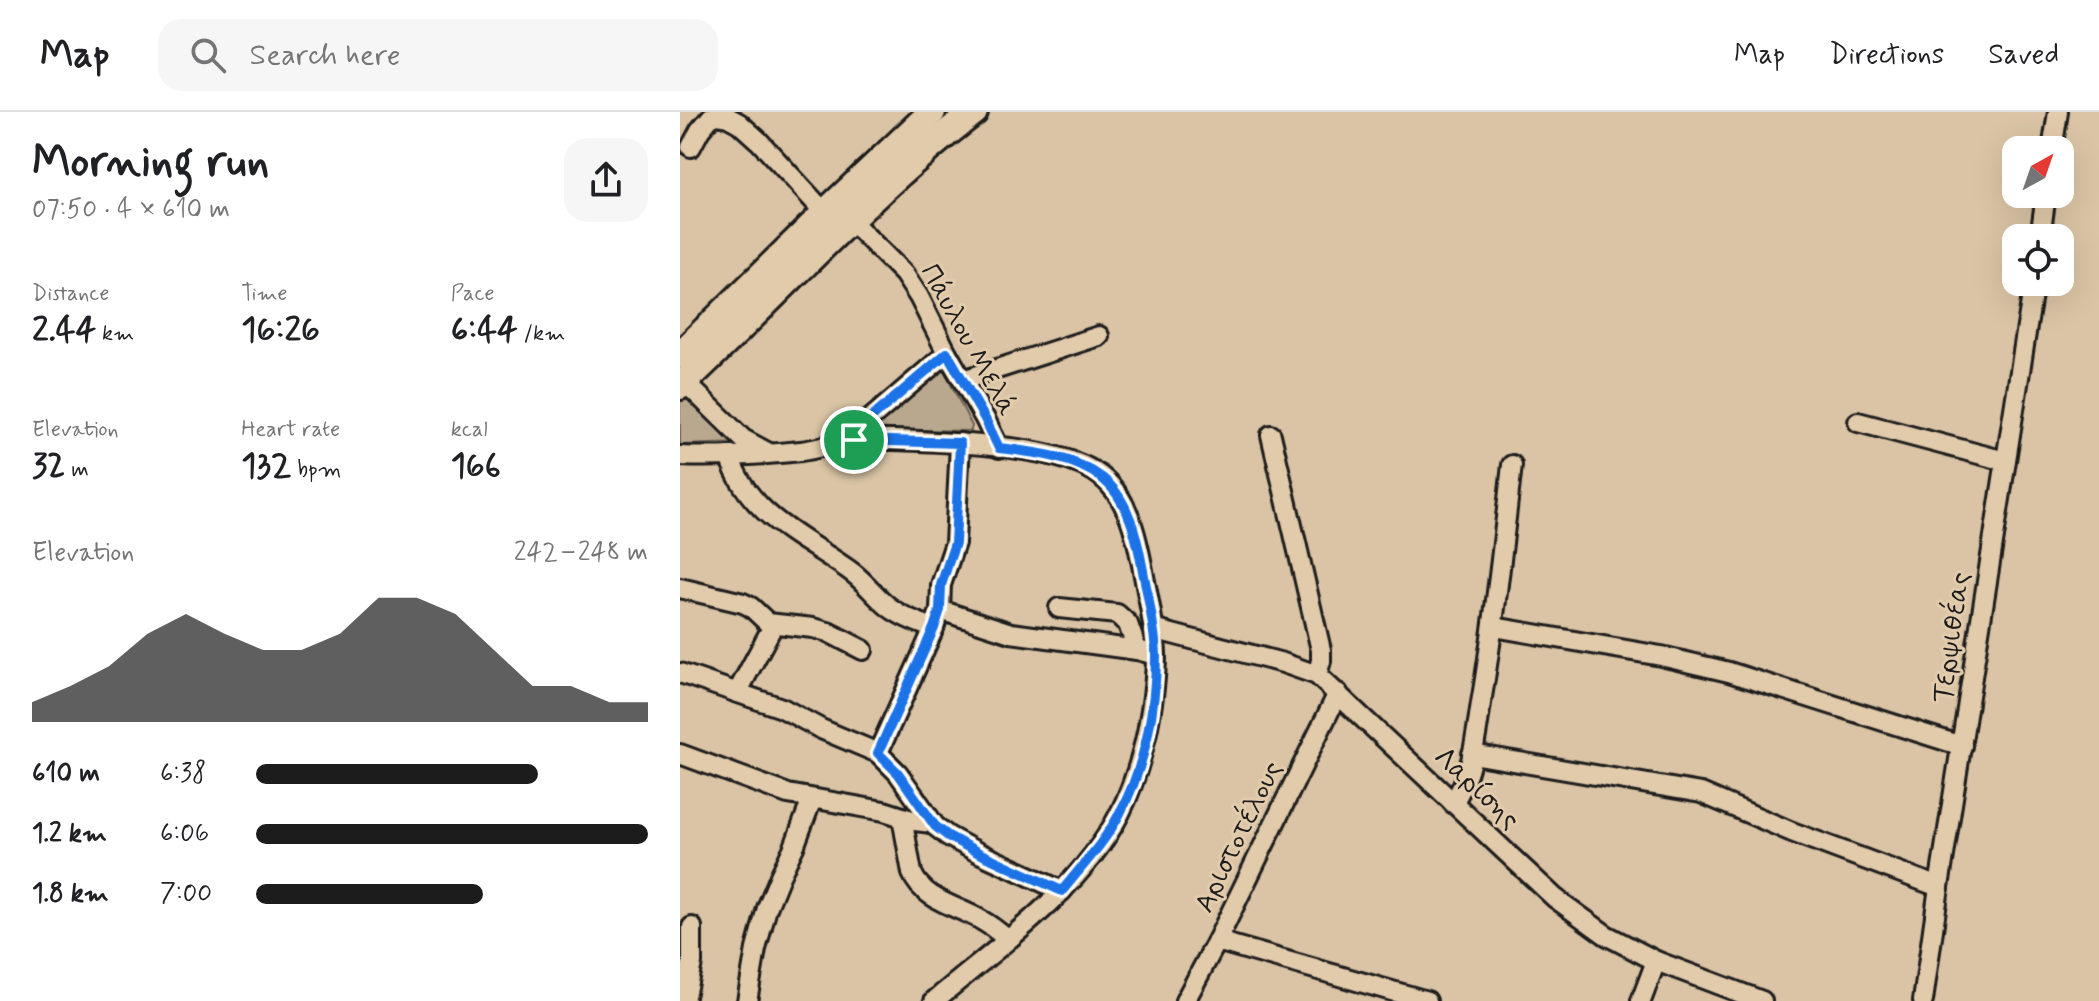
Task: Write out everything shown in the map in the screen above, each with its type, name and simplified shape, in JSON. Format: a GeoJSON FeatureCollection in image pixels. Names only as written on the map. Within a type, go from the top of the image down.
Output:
{"type":"FeatureCollection","features":[{"type":"Feature","properties":{"kind":"street"},"geometry":{"type":"LineString","coordinates":[[769,453],[743,439],[682,384],[836,212],[932,112]]}},
{"type":"Feature","properties":{"kind":"street"},"geometry":{"type":"LineString","coordinates":[[680,355],[836,212],[974,112]]}},
{"type":"Feature","properties":{"kind":"street"},"geometry":{"type":"LineString","coordinates":[[2054,136],[2058,112]]}},
{"type":"Feature","properties":{"kind":"street","name":"Πάυλου Μελά"},"geometry":{"type":"LineString","coordinates":[[691,147],[700,130],[711,117],[718,115],[739,123],[759,141],[904,274],[999,448],[1045,455],[1088,468],[1105,480],[1126,509],[1140,556],[1156,655],[1152,705],[1135,778],[1120,814],[1090,858],[1062,891],[934,1001]]}},
{"type":"Feature","properties":{"kind":"street","name":"Τερψιθέας"},"geometry":{"type":"LineString","coordinates":[[1923,1001],[2032,296]]}},
{"type":"Feature","properties":{"kind":"street"},"geometry":{"type":"LineString","coordinates":[[963,380],[1099,336]]}},
{"type":"Feature","properties":{"kind":"street"},"geometry":{"type":"LineString","coordinates":[[854,440],[862,426],[947,353]]}},
{"type":"Feature","properties":{"kind":"street"},"geometry":{"type":"LineString","coordinates":[[1858,422],[2005,461]]}},
{"type":"Feature","properties":{"kind":"street"},"geometry":{"type":"LineString","coordinates":[[1271,435],[1321,650],[1317,675]]}},
{"type":"Feature","properties":{"kind":"street"},"geometry":{"type":"LineString","coordinates":[[680,456],[717,458],[802,451],[854,440],[960,443],[999,448]]}},
{"type":"Feature","properties":{"kind":"street"},"geometry":{"type":"LineString","coordinates":[[878,753],[940,610],[941,585],[955,543],[960,443]]}},
{"type":"Feature","properties":{"kind":"street"},"geometry":{"type":"LineString","coordinates":[[729,456],[747,494],[769,516],[854,574],[889,607],[934,628]]}},
{"type":"Feature","properties":{"kind":"street"},"geometry":{"type":"LineString","coordinates":[[1453,803],[1463,784],[1472,754],[1494,627],[1512,465]]}},
{"type":"Feature","properties":{"kind":"street"},"geometry":{"type":"LineString","coordinates":[[680,588],[743,603],[768,623],[828,632],[863,650]]}},
{"type":"Feature","properties":{"kind":"street"},"geometry":{"type":"LineString","coordinates":[[1059,608],[1117,614],[1128,624],[1137,650]]}},
{"type":"Feature","properties":{"kind":"street"},"geometry":{"type":"LineString","coordinates":[[940,610],[1011,633],[1156,655]]}},
{"type":"Feature","properties":{"kind":"street"},"geometry":{"type":"LineString","coordinates":[[737,693],[774,624]]}},
{"type":"Feature","properties":{"kind":"street"},"geometry":{"type":"LineString","coordinates":[[1494,627],[1661,656],[1729,672],[1962,746]]}},
{"type":"Feature","properties":{"kind":"street","name":"Λαρίσης"},"geometry":{"type":"LineString","coordinates":[[1153,629],[1317,675],[1555,898],[1606,935],[1656,961],[1741,997],[1762,1001]]}},
{"type":"Feature","properties":{"kind":"street"},"geometry":{"type":"LineString","coordinates":[[680,673],[782,708],[821,729],[878,753],[898,773],[932,823],[948,836],[1062,891]]}},
{"type":"Feature","properties":{"kind":"street","name":"Αριστοτέλους"},"geometry":{"type":"LineString","coordinates":[[1185,1001],[1338,693]]}},
{"type":"Feature","properties":{"kind":"street"},"geometry":{"type":"LineString","coordinates":[[680,754],[788,794],[878,809],[932,823]]}},
{"type":"Feature","properties":{"kind":"street"},"geometry":{"type":"LineString","coordinates":[[1472,754],[1701,793],[1792,832],[1939,887]]}},
{"type":"Feature","properties":{"kind":"street"},"geometry":{"type":"LineString","coordinates":[[747,1001],[767,908],[812,799]]}},
{"type":"Feature","properties":{"kind":"street"},"geometry":{"type":"LineString","coordinates":[[902,817],[916,881],[937,899],[981,920],[1007,939]]}},
{"type":"Feature","properties":{"kind":"street"},"geometry":{"type":"LineString","coordinates":[[684,1001],[692,963],[692,927]]}},
{"type":"Feature","properties":{"kind":"street"},"geometry":{"type":"LineString","coordinates":[[1217,941],[1427,1001]]}},
{"type":"Feature","properties":{"kind":"street"},"geometry":{"type":"LineString","coordinates":[[1641,1001],[1656,961]]}},
{"type":"Feature","properties":{"kind":"shaded area"},"geometry":{"type":"Polygon","coordinates":[[[942,367],[972,426],[971,431],[872,429],[871,425],[942,367]]]}},
{"type":"Feature","properties":{"kind":"shaded area"},"geometry":{"type":"Polygon","coordinates":[[[687,394],[741,443],[680,445],[680,400],[687,394]]]}},
{"type":"Feature","properties":{"kind":"route"},"geometry":{"type":"LineString","coordinates":[[947,353],[999,448],[1045,455],[1088,468],[1118,494],[1126,509],[1140,556],[1153,629],[1156,655],[1152,705],[1135,778],[1120,814],[1090,858],[1062,891],[948,836],[935,826],[888,760],[878,753],[940,610],[941,585],[955,543],[960,443],[854,440],[862,426],[947,353]]}}]}
